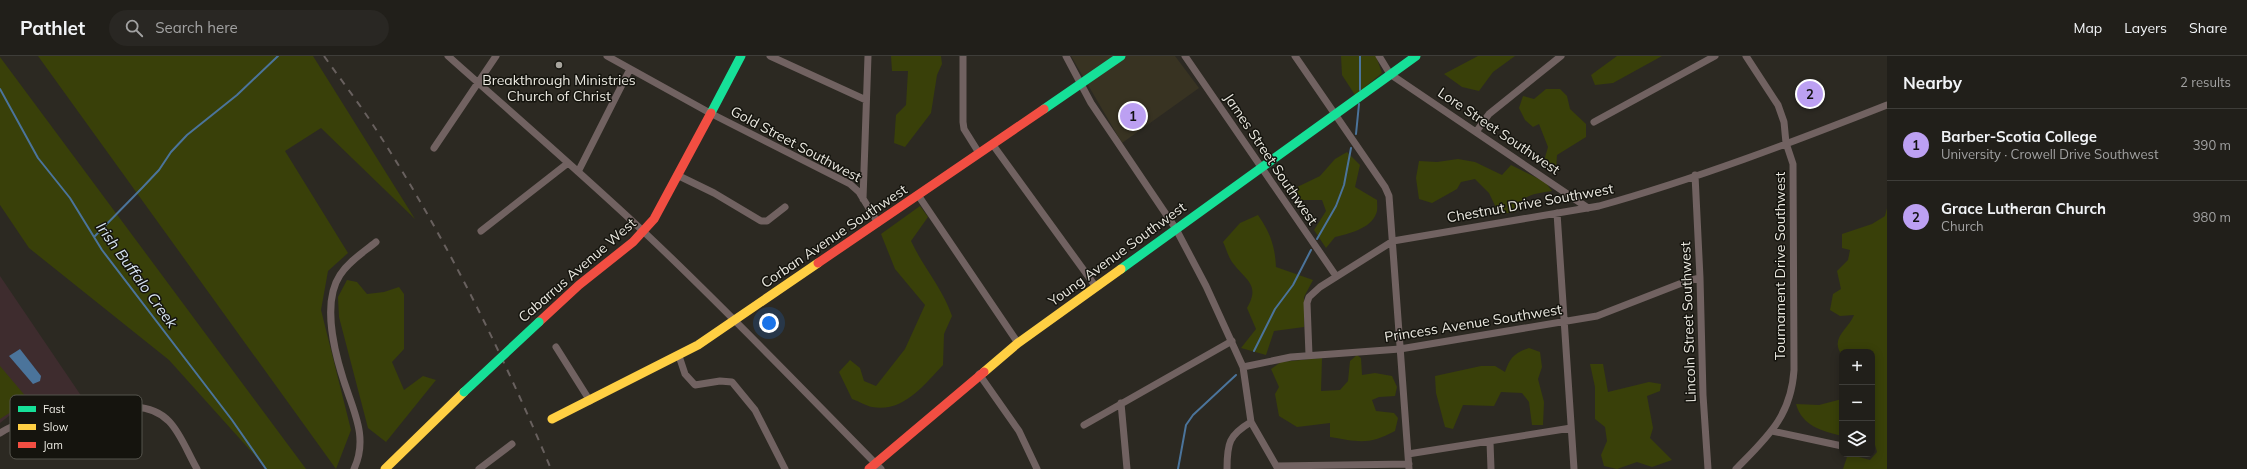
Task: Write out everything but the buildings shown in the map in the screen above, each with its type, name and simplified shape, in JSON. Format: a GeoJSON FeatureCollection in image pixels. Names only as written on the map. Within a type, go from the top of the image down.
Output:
{"type":"FeatureCollection","features":[{"type":"Feature","properties":{"kind":"street"},"geometry":{"type":"LineString","coordinates":[[448,56],[644,232],[735,320],[875,467]]}},
{"type":"Feature","properties":{"kind":"street"},"geometry":{"type":"LineString","coordinates":[[434,148],[496,56]]}},
{"type":"Feature","properties":{"kind":"street","name":"Gold Street Southwest"},"geometry":{"type":"LineString","coordinates":[[607,56],[710,113],[850,184],[863,199],[878,223]]}},
{"type":"Feature","properties":{"kind":"street","name":"Cabarrus Avenue West"},"geometry":{"type":"LineString","coordinates":[[385,469],[464,392],[578,285],[644,232],[654,219],[740,56]]}},
{"type":"Feature","properties":{"kind":"street"},"geometry":{"type":"LineString","coordinates":[[770,56],[866,100]]}},
{"type":"Feature","properties":{"kind":"street"},"geometry":{"type":"LineString","coordinates":[[863,199],[868,56]]}},
{"type":"Feature","properties":{"kind":"street"},"geometry":{"type":"LineString","coordinates":[[963,56],[964,129],[979,154]]}},
{"type":"Feature","properties":{"kind":"street"},"geometry":{"type":"LineString","coordinates":[[1066,56],[1082,83],[1091,103],[1176,229],[1206,286],[1244,367],[1251,422],[1277,468],[1409,467],[1391,209],[1386,187],[1334,115],[1295,56]]}},
{"type":"Feature","properties":{"kind":"street","name":"Corban Avenue Southwest"},"geometry":{"type":"LineString","coordinates":[[552,419],[679,356],[878,223],[1121,56]]}},
{"type":"Feature","properties":{"kind":"street","name":"James Street Southwest"},"geometry":{"type":"LineString","coordinates":[[1185,56],[1336,276]]}},
{"type":"Feature","properties":{"kind":"street"},"geometry":{"type":"LineString","coordinates":[[1379,56],[1392,76]]}},
{"type":"Feature","properties":{"kind":"street","name":"Young Avenue Southwest"},"geometry":{"type":"LineString","coordinates":[[875,467],[979,374],[1018,343],[1334,115],[1392,76],[1416,56]]}},
{"type":"Feature","properties":{"kind":"street"},"geometry":{"type":"LineString","coordinates":[[1476,132],[1489,114],[1561,56]]}},
{"type":"Feature","properties":{"kind":"street"},"geometry":{"type":"LineString","coordinates":[[1594,122],[1715,56]]}},
{"type":"Feature","properties":{"kind":"street","name":"Tournament Drive Southwest"},"geometry":{"type":"LineString","coordinates":[[1736,469],[1772,431],[1787,408],[1794,370],[1793,164],[1786,142],[1784,122],[1778,105],[1746,56]]}},
{"type":"Feature","properties":{"kind":"street"},"geometry":{"type":"LineString","coordinates":[[578,172],[630,69]]}},
{"type":"Feature","properties":{"kind":"street","name":"Lore Street Southwest"},"geometry":{"type":"LineString","coordinates":[[1392,76],[1588,208]]}},
{"type":"Feature","properties":{"kind":"street","name":"Chestnut Drive Southwest"},"geometry":{"type":"LineString","coordinates":[[1309,355],[1307,303],[1314,291],[1393,241],[1588,208],[1625,199],[1887,105]]}},
{"type":"Feature","properties":{"kind":"street"},"geometry":{"type":"LineString","coordinates":[[992,145],[1096,287]]}},
{"type":"Feature","properties":{"kind":"street"},"geometry":{"type":"LineString","coordinates":[[481,231],[568,163]]}},
{"type":"Feature","properties":{"kind":"street"},"geometry":{"type":"LineString","coordinates":[[677,175],[714,193],[761,221],[767,221],[785,208]]}},
{"type":"Feature","properties":{"kind":"street","name":"Lincoln Street Southwest"},"geometry":{"type":"LineString","coordinates":[[1695,175],[1700,278],[1703,395],[1708,469]]}},
{"type":"Feature","properties":{"kind":"street"},"geometry":{"type":"LineString","coordinates":[[918,195],[1018,343]]}},
{"type":"Feature","properties":{"kind":"street"},"geometry":{"type":"LineString","coordinates":[[1557,213],[1566,321],[1574,469]]}},
{"type":"Feature","properties":{"kind":"street"},"geometry":{"type":"LineString","coordinates":[[354,469],[360,449],[360,427],[337,352],[332,326],[331,301],[336,281],[341,273],[376,242]]}},
{"type":"Feature","properties":{"kind":"street","name":"Princess Avenue Southwest"},"geometry":{"type":"LineString","coordinates":[[1244,367],[1270,360],[1309,355],[1400,349],[1603,314],[1687,281],[1700,278]]}},
{"type":"Feature","properties":{"kind":"street"},"geometry":{"type":"LineString","coordinates":[[1084,425],[1232,341]]}},
{"type":"Feature","properties":{"kind":"street"},"geometry":{"type":"LineString","coordinates":[[556,347],[590,401]]}},
{"type":"Feature","properties":{"kind":"street"},"geometry":{"type":"LineString","coordinates":[[679,356],[685,374],[695,385],[726,381],[732,382],[737,386],[755,410],[785,469]]}},
{"type":"Feature","properties":{"kind":"street"},"geometry":{"type":"LineString","coordinates":[[979,374],[1019,431],[1037,469]]}},
{"type":"Feature","properties":{"kind":"street"},"geometry":{"type":"LineString","coordinates":[[1122,403],[1127,469]]}},
{"type":"Feature","properties":{"kind":"street"},"geometry":{"type":"LineString","coordinates":[[142,408],[158,411],[169,420],[197,469]]}},
{"type":"Feature","properties":{"kind":"street"},"geometry":{"type":"LineString","coordinates":[[1227,469],[1228,448],[1231,438],[1240,429],[1251,422]]}},
{"type":"Feature","properties":{"kind":"street"},"geometry":{"type":"LineString","coordinates":[[0,433],[10,427]]}},
{"type":"Feature","properties":{"kind":"street"},"geometry":{"type":"LineString","coordinates":[[1408,454],[1571,428]]}},
{"type":"Feature","properties":{"kind":"street"},"geometry":{"type":"LineString","coordinates":[[1772,431],[1839,445]]}},
{"type":"Feature","properties":{"kind":"street"},"geometry":{"type":"LineString","coordinates":[[1490,442],[1491,469]]}},
{"type":"Feature","properties":{"kind":"street"},"geometry":{"type":"LineString","coordinates":[[480,469],[512,444]]}},
{"type":"Feature","properties":{"kind":"shaded area"},"geometry":{"type":"Polygon","coordinates":[[[1071,56],[1175,56],[1199,88],[1122,143],[1071,56]]]}},
{"type":"Feature","properties":{"kind":"shaded area"},"geometry":{"type":"Polygon","coordinates":[[[0,276],[81,395],[10,395],[10,415],[0,423],[0,276]]]}},
{"type":"Feature","properties":{"kind":"green space"},"geometry":{"type":"Polygon","coordinates":[[[38,56],[313,56],[415,219],[321,128],[285,151],[348,253],[328,271],[321,310],[351,430],[336,469],[38,56]]]}},
{"type":"Feature","properties":{"kind":"green space"},"geometry":{"type":"Polygon","coordinates":[[[891,56],[941,56],[942,64],[937,75],[931,113],[905,147],[894,143],[896,115],[906,105],[908,71],[892,71],[891,56]]]}},
{"type":"Feature","properties":{"kind":"green space"},"geometry":{"type":"Polygon","coordinates":[[[1341,56],[1376,56],[1382,73],[1355,95],[1342,75],[1341,56]]]}},
{"type":"Feature","properties":{"kind":"green space"},"geometry":{"type":"Polygon","coordinates":[[[1478,56],[1515,56],[1493,72],[1479,91],[1462,87],[1444,74],[1478,56]]]}},
{"type":"Feature","properties":{"kind":"green space"},"geometry":{"type":"Polygon","coordinates":[[[1617,56],[1662,56],[1613,83],[1595,85],[1591,75],[1617,56]]]}},
{"type":"Feature","properties":{"kind":"green space"},"geometry":{"type":"Polygon","coordinates":[[[0,57],[306,469],[267,469],[169,360],[29,248],[0,205],[0,57]]]}},
{"type":"Feature","properties":{"kind":"green space"},"geometry":{"type":"Polygon","coordinates":[[[1546,89],[1560,89],[1567,96],[1570,109],[1586,124],[1586,137],[1557,155],[1556,170],[1544,161],[1548,147],[1539,124],[1533,127],[1525,120],[1519,108],[1523,96],[1534,99],[1546,89]]]}},
{"type":"Feature","properties":{"kind":"green space"},"geometry":{"type":"Polygon","coordinates":[[[1347,152],[1360,165],[1355,187],[1377,200],[1377,211],[1369,224],[1358,230],[1335,237],[1326,248],[1314,230],[1326,211],[1322,200],[1302,200],[1289,191],[1320,176],[1335,159],[1347,152]]]}},
{"type":"Feature","properties":{"kind":"green space"},"geometry":{"type":"Polygon","coordinates":[[[1458,159],[1475,162],[1502,175],[1511,165],[1545,182],[1552,191],[1535,194],[1525,198],[1520,202],[1516,212],[1499,214],[1489,193],[1475,179],[1461,182],[1457,189],[1432,203],[1419,199],[1416,178],[1419,161],[1437,162],[1458,159]]]}},
{"type":"Feature","properties":{"kind":"green space"},"geometry":{"type":"Polygon","coordinates":[[[920,206],[928,217],[911,241],[938,287],[952,316],[944,334],[943,365],[920,389],[903,402],[894,406],[883,408],[872,407],[852,399],[839,372],[850,360],[860,368],[864,381],[876,386],[905,349],[925,305],[895,269],[881,234],[920,206]]]}},
{"type":"Feature","properties":{"kind":"green space"},"geometry":{"type":"Polygon","coordinates":[[[1887,208],[1887,469],[1843,469],[1847,457],[1859,457],[1870,460],[1873,457],[1875,457],[1877,452],[1875,445],[1875,349],[1839,349],[1838,344],[1841,334],[1854,315],[1840,316],[1830,310],[1833,294],[1841,289],[1837,271],[1848,260],[1850,250],[1842,248],[1842,234],[1872,224],[1885,216],[1887,208]]]}},
{"type":"Feature","properties":{"kind":"green space"},"geometry":{"type":"Polygon","coordinates":[[[1258,215],[1266,227],[1271,240],[1276,267],[1313,280],[1304,297],[1304,327],[1274,331],[1266,355],[1241,348],[1256,329],[1247,308],[1251,300],[1252,288],[1250,283],[1232,262],[1223,242],[1240,223],[1258,215]]]}},
{"type":"Feature","properties":{"kind":"green space"},"geometry":{"type":"Polygon","coordinates":[[[347,280],[357,282],[367,294],[384,292],[399,287],[404,294],[404,349],[392,362],[404,390],[423,376],[436,380],[386,442],[368,428],[339,317],[338,297],[347,280]]]}},
{"type":"Feature","properties":{"kind":"green space"},"geometry":{"type":"Polygon","coordinates":[[[1529,348],[1540,352],[1542,367],[1538,379],[1544,402],[1543,425],[1532,425],[1529,402],[1522,393],[1501,392],[1494,406],[1463,405],[1453,429],[1445,427],[1436,393],[1435,376],[1481,366],[1495,366],[1505,372],[1509,363],[1516,354],[1529,348]]]}},
{"type":"Feature","properties":{"kind":"green space"},"geometry":{"type":"Polygon","coordinates":[[[1357,355],[1361,358],[1362,375],[1375,373],[1392,376],[1397,387],[1395,396],[1379,397],[1372,400],[1376,411],[1394,413],[1398,418],[1395,431],[1378,439],[1356,441],[1330,437],[1330,423],[1297,427],[1279,416],[1275,394],[1279,387],[1271,369],[1281,362],[1322,358],[1321,391],[1340,390],[1348,381],[1350,361],[1357,355]]]}},
{"type":"Feature","properties":{"kind":"green space"},"geometry":{"type":"Polygon","coordinates":[[[1590,364],[1603,364],[1608,392],[1649,382],[1661,384],[1660,391],[1647,396],[1653,428],[1650,438],[1672,460],[1652,467],[1637,462],[1617,469],[1604,466],[1601,455],[1607,441],[1605,427],[1595,419],[1595,387],[1590,364]]]}},
{"type":"Feature","properties":{"kind":"green space"},"geometry":{"type":"Polygon","coordinates":[[[0,366],[25,395],[10,395],[10,413],[0,419],[0,366]]]}},
{"type":"Feature","properties":{"kind":"green space"},"geometry":{"type":"Polygon","coordinates":[[[1839,400],[1839,435],[1827,432],[1808,422],[1803,418],[1796,404],[1819,405],[1839,400]]]}},
{"type":"Feature","properties":{"kind":"water"},"geometry":{"type":"Polygon","coordinates":[[[20,349],[41,376],[40,381],[33,384],[9,356],[20,349]]]}},
{"type":"Feature","properties":{"kind":"waterway"},"geometry":{"type":"LineString","coordinates":[[94,237],[159,170],[171,152],[187,135],[237,95],[278,56]]}},
{"type":"Feature","properties":{"kind":"waterway"},"geometry":{"type":"LineString","coordinates":[[1360,56],[1360,90]]}},
{"type":"Feature","properties":{"kind":"waterway","name":"Irish Buffalo Creek"},"geometry":{"type":"LineString","coordinates":[[0,89],[38,158],[70,198],[102,250],[232,420],[266,469]]}},
{"type":"Feature","properties":{"kind":"waterway"},"geometry":{"type":"LineString","coordinates":[[1356,134],[1359,104]]}},
{"type":"Feature","properties":{"kind":"waterway"},"geometry":{"type":"LineString","coordinates":[[1317,239],[1336,206],[1344,185],[1351,148]]}},
{"type":"Feature","properties":{"kind":"waterway"},"geometry":{"type":"LineString","coordinates":[[1254,351],[1275,309],[1293,285],[1311,250]]}},
{"type":"Feature","properties":{"kind":"waterway"},"geometry":{"type":"LineString","coordinates":[[1178,469],[1186,425],[1193,415],[1236,375]]}},
{"type":"Feature","properties":{"kind":"railway"},"geometry":{"type":"LineString","coordinates":[[324,56],[375,128],[425,210],[470,294],[513,381],[551,469]]}},
{"type":"Feature","properties":{"kind":"traffic: fast"},"geometry":{"type":"LineString","coordinates":[[711,113],[741,56]]}},
{"type":"Feature","properties":{"kind":"traffic: fast"},"geometry":{"type":"LineString","coordinates":[[1044,109],[1121,56]]}},
{"type":"Feature","properties":{"kind":"traffic: fast"},"geometry":{"type":"LineString","coordinates":[[1121,269],[1416,56]]}},
{"type":"Feature","properties":{"kind":"traffic: fast"},"geometry":{"type":"LineString","coordinates":[[464,392],[539,322]]}},
{"type":"Feature","properties":{"kind":"traffic: slow"},"geometry":{"type":"LineString","coordinates":[[552,419],[698,345],[818,263]]}},
{"type":"Feature","properties":{"kind":"traffic: slow"},"geometry":{"type":"LineString","coordinates":[[984,372],[1018,343],[1121,269]]}},
{"type":"Feature","properties":{"kind":"traffic: slow"},"geometry":{"type":"LineString","coordinates":[[385,469],[464,392]]}},
{"type":"Feature","properties":{"kind":"traffic: jam"},"geometry":{"type":"LineString","coordinates":[[818,263],[1044,109]]}},
{"type":"Feature","properties":{"kind":"traffic: jam"},"geometry":{"type":"LineString","coordinates":[[539,322],[579,285],[633,242],[654,219],[711,113]]}},
{"type":"Feature","properties":{"kind":"traffic: jam"},"geometry":{"type":"LineString","coordinates":[[869,469],[984,372]]}},
{"type":"Feature","properties":{"kind":"place","name":"Breakthrough Ministries Church of Christ"},"geometry":{"type":"Point","coordinates":[559,65]}},
{"type":"Feature","properties":{"kind":"place","name":"Grace Lutheran Church"},"geometry":{"type":"Point","coordinates":[1810,94]}},
{"type":"Feature","properties":{"kind":"place","name":"Barber-Scotia College"},"geometry":{"type":"Point","coordinates":[1133,116]}}]}
